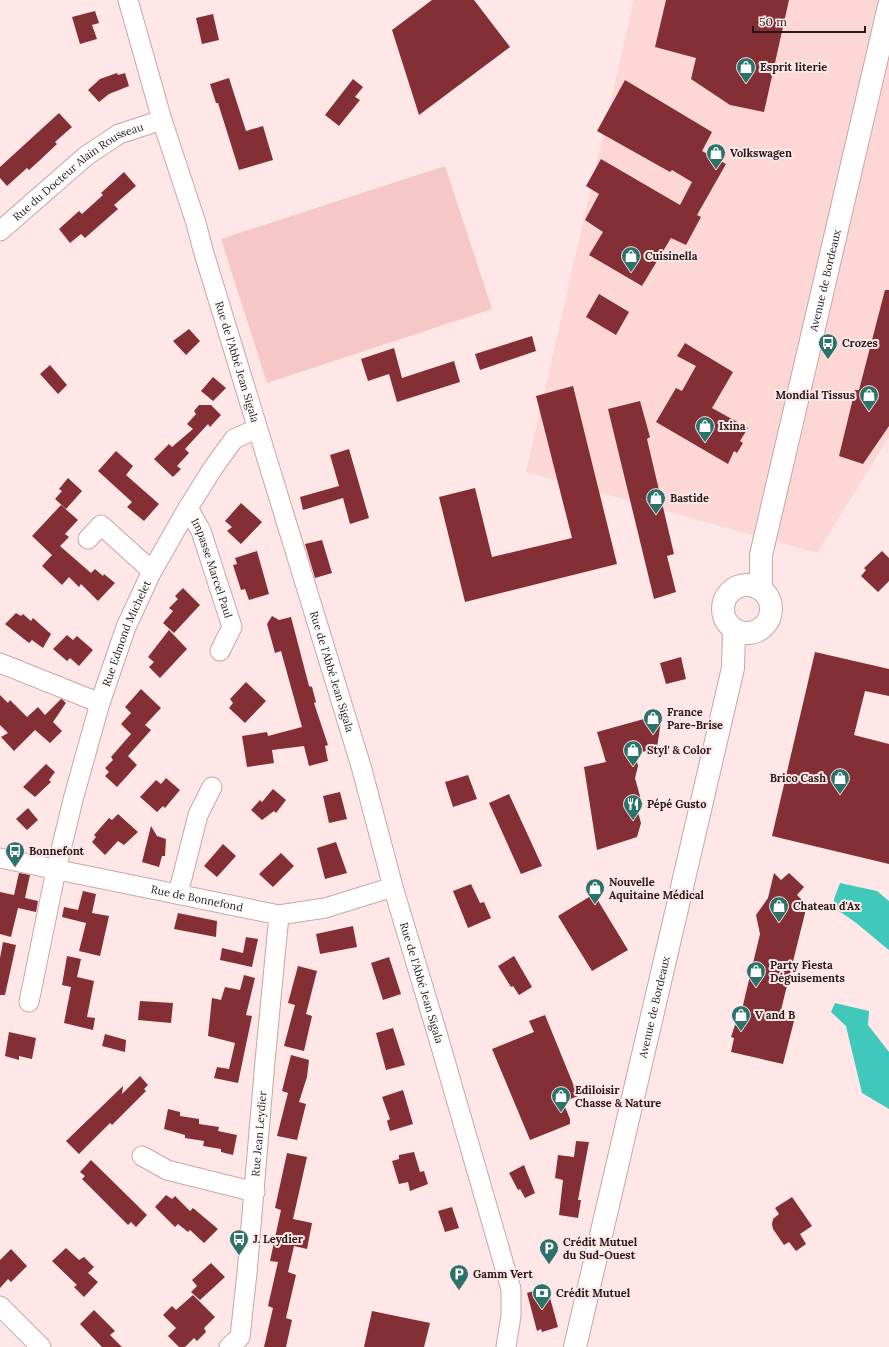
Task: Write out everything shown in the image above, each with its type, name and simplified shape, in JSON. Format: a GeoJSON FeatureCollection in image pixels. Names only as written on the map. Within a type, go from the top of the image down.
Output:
{"type":"FeatureCollection","features":[{"type":"Feature","properties":{"kind":"main road","name":"Avenue de Bordeaux"},"geometry":{"type":"LineString","coordinates":[[733,668],[761,630],[768,623],[772,609],[769,597],[761,588],[761,555],[889,6]]}},
{"type":"Feature","properties":{"kind":"main road","name":"Avenue de Bordeaux"},"geometry":{"type":"LineString","coordinates":[[575,1347],[733,668],[734,631],[725,621],[722,609],[726,596],[736,588],[761,555]]}},
{"type":"Feature","properties":{"kind":"main road"},"geometry":{"type":"LineString","coordinates":[[736,588],[748,584],[761,588]]}},
{"type":"Feature","properties":{"kind":"main road"},"geometry":{"type":"LineString","coordinates":[[734,631],[748,634],[761,630]]}},
{"type":"Feature","properties":{"kind":"street","name":"Rue de l'Abbé Jean Sigala"},"geometry":{"type":"LineString","coordinates":[[128,0],[162,120],[196,223],[256,429],[361,766],[393,887],[511,1289],[510,1316],[506,1347]]}},
{"type":"Feature","properties":{"kind":"street","name":"Rue du Docteur Alain Rousseau"},"geometry":{"type":"LineString","coordinates":[[0,231],[86,156],[119,134],[162,120]]}},
{"type":"Feature","properties":{"kind":"street","name":"Rue Edmond Michelet"},"geometry":{"type":"LineString","coordinates":[[29,1002],[56,870],[74,796],[100,703],[126,627],[152,571],[188,508],[234,439],[256,429]]}},
{"type":"Feature","properties":{"kind":"street","name":"Impasse Marcel Paul"},"geometry":{"type":"LineString","coordinates":[[188,508],[201,531],[232,627],[220,651]]}},
{"type":"Feature","properties":{"kind":"street"},"geometry":{"type":"LineString","coordinates":[[88,539],[101,525],[152,571]]}},
{"type":"Feature","properties":{"kind":"street"},"geometry":{"type":"LineString","coordinates":[[0,663],[100,703]]}},
{"type":"Feature","properties":{"kind":"street"},"geometry":{"type":"LineString","coordinates":[[178,894],[198,815],[212,787]]}},
{"type":"Feature","properties":{"kind":"street","name":"Rue de Bonnefond"},"geometry":{"type":"LineString","coordinates":[[0,858],[279,915],[325,908],[393,887]]}},
{"type":"Feature","properties":{"kind":"street","name":"Rue Jean Leydier"},"geometry":{"type":"LineString","coordinates":[[229,1347],[240,1337],[279,915]]}},
{"type":"Feature","properties":{"kind":"street"},"geometry":{"type":"LineString","coordinates":[[142,1156],[167,1170],[254,1192]]}},
{"type":"Feature","properties":{"kind":"street"},"geometry":{"type":"LineString","coordinates":[[0,1306],[41,1347]]}},
{"type":"Feature","properties":{"kind":"shaded area"},"geometry":{"type":"Polygon","coordinates":[[[634,0],[889,0],[889,437],[817,553],[526,472],[634,0]]]}},
{"type":"Feature","properties":{"kind":"shaded area"},"geometry":{"type":"Polygon","coordinates":[[[445,166],[492,309],[267,383],[221,239],[445,166]]]}},
{"type":"Feature","properties":{"kind":"water"},"geometry":{"type":"Polygon","coordinates":[[[840,883],[877,891],[889,901],[889,950],[856,923],[835,909],[834,899],[840,883]]]}},
{"type":"Feature","properties":{"kind":"water"},"geometry":{"type":"Polygon","coordinates":[[[835,1003],[869,1011],[868,1025],[889,1052],[889,1109],[862,1093],[846,1026],[831,1012],[835,1003]]]}},
{"type":"Feature","properties":{"kind":"building"},"geometry":{"type":"Polygon","coordinates":[[[432,0],[474,0],[510,47],[419,115],[392,30],[432,0]]]}},
{"type":"Feature","properties":{"kind":"building"},"geometry":{"type":"Polygon","coordinates":[[[666,0],[789,0],[764,112],[730,105],[691,79],[696,58],[655,47],[666,0]]]}},
{"type":"Feature","properties":{"kind":"building"},"geometry":{"type":"Polygon","coordinates":[[[95,11],[99,23],[92,25],[97,39],[80,44],[72,17],[95,11]]]}},
{"type":"Feature","properties":{"kind":"building"},"geometry":{"type":"Polygon","coordinates":[[[213,14],[219,40],[202,44],[196,18],[213,14]]]}},
{"type":"Feature","properties":{"kind":"building"},"geometry":{"type":"Polygon","coordinates":[[[117,73],[118,75],[125,73],[129,86],[109,94],[99,102],[88,90],[100,79],[117,73]]]}},
{"type":"Feature","properties":{"kind":"building"},"geometry":{"type":"Polygon","coordinates":[[[229,78],[246,131],[263,126],[273,160],[239,170],[218,103],[216,103],[210,84],[229,78]]]}},
{"type":"Feature","properties":{"kind":"building"},"geometry":{"type":"Polygon","coordinates":[[[353,79],[363,87],[355,97],[360,100],[339,126],[325,115],[353,79]]]}},
{"type":"Feature","properties":{"kind":"building"},"geometry":{"type":"Polygon","coordinates":[[[625,80],[712,132],[702,151],[726,164],[697,215],[701,217],[686,245],[671,238],[642,286],[589,255],[603,232],[585,220],[599,194],[586,186],[601,159],[680,205],[692,182],[672,170],[670,172],[597,131],[625,80]]]}},
{"type":"Feature","properties":{"kind":"building"},"geometry":{"type":"Polygon","coordinates":[[[59,113],[72,127],[55,142],[57,144],[39,161],[29,170],[27,168],[7,186],[0,178],[0,167],[59,113]]]}},
{"type":"Feature","properties":{"kind":"building"},"geometry":{"type":"Polygon","coordinates":[[[124,172],[136,186],[114,205],[118,209],[85,238],[81,234],[70,243],[59,229],[79,211],[82,214],[103,195],[101,193],[124,172]]]}},
{"type":"Feature","properties":{"kind":"building","name":"Mondial Tissus"},"geometry":{"type":"Polygon","coordinates":[[[885,290],[889,290],[889,426],[863,464],[839,456],[855,390],[859,390],[885,290]]]}},
{"type":"Feature","properties":{"kind":"building"},"geometry":{"type":"Polygon","coordinates":[[[599,294],[629,312],[616,335],[586,317],[599,294]]]}},
{"type":"Feature","properties":{"kind":"building"},"geometry":{"type":"Polygon","coordinates":[[[189,329],[200,341],[186,355],[173,341],[189,329]]]}},
{"type":"Feature","properties":{"kind":"building"},"geometry":{"type":"Polygon","coordinates":[[[532,336],[536,351],[480,370],[475,354],[532,336]]]}},
{"type":"Feature","properties":{"kind":"building"},"geometry":{"type":"Polygon","coordinates":[[[685,343],[733,372],[712,408],[748,428],[740,441],[743,443],[737,453],[734,451],[728,464],[656,422],[676,388],[682,391],[696,366],[677,356],[685,343]]]}},
{"type":"Feature","properties":{"kind":"building"},"geometry":{"type":"Polygon","coordinates":[[[394,348],[402,378],[454,361],[460,382],[397,402],[389,374],[368,381],[361,359],[394,348]]]}},
{"type":"Feature","properties":{"kind":"building"},"geometry":{"type":"Polygon","coordinates":[[[50,365],[67,385],[58,394],[40,374],[50,365]]]}},
{"type":"Feature","properties":{"kind":"building"},"geometry":{"type":"Polygon","coordinates":[[[213,377],[226,388],[213,401],[201,391],[213,377]]]}},
{"type":"Feature","properties":{"kind":"building"},"geometry":{"type":"Polygon","coordinates":[[[573,386],[617,564],[465,602],[439,497],[475,488],[492,557],[572,538],[536,396],[573,386]]]}},
{"type":"Feature","properties":{"kind":"building"},"geometry":{"type":"Polygon","coordinates":[[[640,401],[650,437],[647,439],[674,554],[667,556],[676,592],[654,599],[608,409],[640,401]]]}},
{"type":"Feature","properties":{"kind":"building"},"geometry":{"type":"Polygon","coordinates":[[[199,405],[211,405],[221,415],[210,427],[208,424],[185,449],[189,453],[177,466],[181,469],[173,477],[154,459],[169,444],[172,447],[193,429],[187,424],[196,414],[194,411],[199,405]]]}},
{"type":"Feature","properties":{"kind":"building"},"geometry":{"type":"Polygon","coordinates":[[[349,449],[369,518],[350,524],[343,498],[303,510],[300,497],[339,486],[330,455],[349,449]]]}},
{"type":"Feature","properties":{"kind":"building"},"geometry":{"type":"Polygon","coordinates":[[[116,451],[133,466],[126,475],[159,504],[144,521],[127,507],[132,502],[98,471],[116,451]]]}},
{"type":"Feature","properties":{"kind":"building"},"geometry":{"type":"Polygon","coordinates":[[[68,478],[82,491],[66,509],[55,499],[62,491],[59,489],[68,478]]]}},
{"type":"Feature","properties":{"kind":"building"},"geometry":{"type":"Polygon","coordinates":[[[241,503],[262,522],[241,544],[227,531],[232,527],[225,521],[241,503]]]}},
{"type":"Feature","properties":{"kind":"building"},"geometry":{"type":"Polygon","coordinates":[[[61,505],[78,520],[65,534],[69,537],[60,546],[91,573],[95,569],[115,583],[98,601],[81,584],[79,587],[69,577],[62,585],[42,566],[52,555],[32,536],[61,505]]]}},
{"type":"Feature","properties":{"kind":"building"},"geometry":{"type":"Polygon","coordinates":[[[322,540],[332,573],[315,578],[305,544],[322,540]]]}},
{"type":"Feature","properties":{"kind":"building"},"geometry":{"type":"Polygon","coordinates":[[[257,551],[269,594],[249,600],[245,589],[241,590],[233,565],[237,564],[235,558],[257,551]]]}},
{"type":"Feature","properties":{"kind":"building"},"geometry":{"type":"Polygon","coordinates":[[[882,551],[889,558],[889,581],[878,592],[861,576],[866,570],[864,568],[882,551]]]}},
{"type":"Feature","properties":{"kind":"building"},"geometry":{"type":"Polygon","coordinates":[[[183,588],[200,605],[174,633],[163,623],[173,611],[169,608],[178,599],[175,596],[183,588]]]}},
{"type":"Feature","properties":{"kind":"building"},"geometry":{"type":"Polygon","coordinates":[[[16,613],[21,616],[23,614],[31,621],[33,618],[51,634],[43,648],[32,640],[29,643],[5,624],[16,613]]]}},
{"type":"Feature","properties":{"kind":"building"},"geometry":{"type":"Polygon","coordinates":[[[272,616],[279,620],[291,617],[309,686],[312,687],[316,702],[314,703],[328,745],[325,746],[328,761],[309,766],[304,746],[272,750],[274,763],[247,767],[242,736],[267,732],[268,736],[302,727],[281,651],[275,653],[267,624],[272,616]]]}},
{"type":"Feature","properties":{"kind":"building"},"geometry":{"type":"Polygon","coordinates":[[[169,630],[187,649],[160,678],[149,667],[154,662],[148,657],[169,630]]]}},
{"type":"Feature","properties":{"kind":"building"},"geometry":{"type":"Polygon","coordinates":[[[67,635],[73,640],[77,636],[93,650],[79,666],[70,658],[67,661],[53,649],[67,635]]]}},
{"type":"Feature","properties":{"kind":"building"},"geometry":{"type":"Polygon","coordinates":[[[815,652],[889,669],[889,696],[865,691],[854,735],[889,744],[889,864],[772,836],[815,652]]]}},
{"type":"Feature","properties":{"kind":"building"},"geometry":{"type":"Polygon","coordinates":[[[681,657],[686,679],[666,684],[660,663],[681,657]]]}},
{"type":"Feature","properties":{"kind":"building"},"geometry":{"type":"Polygon","coordinates":[[[246,682],[266,701],[245,723],[229,708],[233,703],[230,699],[246,682]]]}},
{"type":"Feature","properties":{"kind":"building"},"geometry":{"type":"Polygon","coordinates":[[[141,689],[161,708],[145,725],[151,730],[128,756],[137,765],[117,787],[105,776],[109,772],[105,768],[113,760],[111,757],[131,734],[121,724],[131,713],[125,707],[141,689]]]}},
{"type":"Feature","properties":{"kind":"building"},"geometry":{"type":"Polygon","coordinates":[[[0,695],[8,703],[10,700],[27,717],[38,707],[45,715],[61,699],[63,700],[66,703],[53,722],[62,731],[50,743],[35,730],[14,751],[1,737],[8,733],[0,725],[0,695]]]}},
{"type":"Feature","properties":{"kind":"building"},"geometry":{"type":"Polygon","coordinates":[[[662,714],[657,748],[635,754],[638,766],[635,778],[641,800],[635,802],[641,823],[637,837],[597,850],[584,767],[606,762],[597,732],[662,714]]]}},
{"type":"Feature","properties":{"kind":"building"},"geometry":{"type":"Polygon","coordinates":[[[46,764],[55,772],[49,780],[51,782],[35,797],[23,787],[46,764]]]}},
{"type":"Feature","properties":{"kind":"building"},"geometry":{"type":"Polygon","coordinates":[[[468,775],[477,799],[453,807],[445,782],[468,775]]]}},
{"type":"Feature","properties":{"kind":"building"},"geometry":{"type":"Polygon","coordinates":[[[166,778],[180,790],[165,808],[163,806],[157,812],[140,797],[156,780],[161,784],[166,778]]]}},
{"type":"Feature","properties":{"kind":"building"},"geometry":{"type":"Polygon","coordinates":[[[273,789],[286,800],[276,813],[274,811],[262,820],[251,810],[260,800],[262,802],[273,789]]]}},
{"type":"Feature","properties":{"kind":"building"},"geometry":{"type":"Polygon","coordinates":[[[340,792],[347,819],[329,823],[323,796],[340,792]]]}},
{"type":"Feature","properties":{"kind":"building"},"geometry":{"type":"Polygon","coordinates":[[[509,794],[542,866],[521,874],[489,803],[509,794]]]}},
{"type":"Feature","properties":{"kind":"building"},"geometry":{"type":"Polygon","coordinates":[[[28,808],[38,820],[27,830],[16,819],[28,808]]]}},
{"type":"Feature","properties":{"kind":"building"},"geometry":{"type":"Polygon","coordinates":[[[118,814],[138,832],[124,845],[118,841],[105,855],[92,842],[96,837],[94,835],[109,818],[112,820],[118,814]]]}},
{"type":"Feature","properties":{"kind":"building"},"geometry":{"type":"Polygon","coordinates":[[[151,826],[157,836],[166,839],[165,856],[162,856],[159,867],[142,862],[151,826]]]}},
{"type":"Feature","properties":{"kind":"building"},"geometry":{"type":"Polygon","coordinates":[[[336,842],[347,873],[325,879],[317,848],[336,842]]]}},
{"type":"Feature","properties":{"kind":"building"},"geometry":{"type":"Polygon","coordinates":[[[223,844],[236,856],[217,877],[204,866],[223,844]]]}},
{"type":"Feature","properties":{"kind":"building"},"geometry":{"type":"Polygon","coordinates":[[[281,853],[294,866],[273,887],[259,874],[281,853]]]}},
{"type":"Feature","properties":{"kind":"building"},"geometry":{"type":"Polygon","coordinates":[[[19,873],[30,875],[25,898],[38,901],[36,912],[18,908],[11,937],[0,934],[0,892],[14,895],[19,873]]]}},
{"type":"Feature","properties":{"kind":"building"},"geometry":{"type":"Polygon","coordinates":[[[774,873],[781,880],[789,873],[804,887],[797,895],[807,905],[779,1018],[794,1021],[783,1064],[731,1052],[734,1038],[731,1037],[735,1025],[738,1026],[760,934],[756,915],[768,898],[774,873]]]}},
{"type":"Feature","properties":{"kind":"building"},"geometry":{"type":"Polygon","coordinates":[[[471,884],[480,903],[484,902],[491,918],[468,928],[453,891],[471,884]]]}},
{"type":"Feature","properties":{"kind":"building"},"geometry":{"type":"Polygon","coordinates":[[[83,891],[96,894],[92,913],[109,916],[100,956],[79,951],[86,923],[62,917],[64,907],[78,910],[83,891]]]}},
{"type":"Feature","properties":{"kind":"building"},"geometry":{"type":"Polygon","coordinates":[[[594,894],[628,950],[592,971],[558,916],[594,894]]]}},
{"type":"Feature","properties":{"kind":"building"},"geometry":{"type":"Polygon","coordinates":[[[178,913],[217,921],[216,937],[174,929],[178,913]]]}},
{"type":"Feature","properties":{"kind":"building"},"geometry":{"type":"Polygon","coordinates":[[[353,926],[357,947],[320,954],[316,934],[353,926]]]}},
{"type":"Feature","properties":{"kind":"building"},"geometry":{"type":"Polygon","coordinates":[[[246,937],[258,939],[252,967],[220,960],[222,948],[243,953],[246,937]]]}},
{"type":"Feature","properties":{"kind":"building"},"geometry":{"type":"Polygon","coordinates":[[[3,942],[16,945],[5,995],[0,995],[0,958],[3,942]]]}},
{"type":"Feature","properties":{"kind":"building"},"geometry":{"type":"Polygon","coordinates":[[[67,956],[81,959],[77,977],[94,981],[87,1017],[95,1018],[93,1030],[64,1023],[71,987],[62,985],[67,956]]]}},
{"type":"Feature","properties":{"kind":"building"},"geometry":{"type":"Polygon","coordinates":[[[514,956],[532,987],[519,995],[513,986],[511,987],[498,966],[514,956]]]}},
{"type":"Feature","properties":{"kind":"building"},"geometry":{"type":"Polygon","coordinates":[[[389,957],[401,994],[383,1000],[371,963],[389,957]]]}},
{"type":"Feature","properties":{"kind":"building"},"geometry":{"type":"Polygon","coordinates":[[[298,966],[317,971],[306,1014],[312,1016],[304,1051],[284,1046],[295,1005],[288,1003],[298,966]]]}},
{"type":"Feature","properties":{"kind":"building"},"geometry":{"type":"Polygon","coordinates":[[[244,975],[255,978],[246,1015],[252,1016],[238,1083],[214,1078],[217,1067],[229,1069],[235,1043],[208,1036],[212,998],[221,1000],[225,987],[240,990],[244,975]]]}},
{"type":"Feature","properties":{"kind":"building"},"geometry":{"type":"Polygon","coordinates":[[[140,1001],[173,1003],[171,1023],[138,1020],[140,1001]]]}},
{"type":"Feature","properties":{"kind":"building"},"geometry":{"type":"Polygon","coordinates":[[[545,1015],[578,1096],[563,1102],[570,1119],[570,1124],[530,1140],[492,1049],[534,1032],[529,1021],[545,1015]]]}},
{"type":"Feature","properties":{"kind":"building"},"geometry":{"type":"Polygon","coordinates":[[[393,1028],[405,1065],[386,1070],[376,1033],[393,1028]]]}},
{"type":"Feature","properties":{"kind":"building"},"geometry":{"type":"Polygon","coordinates":[[[9,1032],[36,1038],[32,1059],[19,1056],[19,1060],[5,1056],[9,1032]]]}},
{"type":"Feature","properties":{"kind":"building"},"geometry":{"type":"Polygon","coordinates":[[[105,1034],[126,1040],[125,1052],[102,1046],[105,1034]]]}},
{"type":"Feature","properties":{"kind":"building"},"geometry":{"type":"Polygon","coordinates":[[[291,1055],[309,1060],[307,1077],[299,1102],[306,1104],[297,1140],[277,1136],[288,1093],[282,1091],[291,1055]]]}},
{"type":"Feature","properties":{"kind":"building"},"geometry":{"type":"Polygon","coordinates":[[[140,1076],[148,1085],[144,1089],[146,1091],[112,1125],[110,1123],[79,1154],[66,1141],[123,1086],[122,1094],[140,1076]]]}},
{"type":"Feature","properties":{"kind":"building"},"geometry":{"type":"Polygon","coordinates":[[[403,1090],[413,1124],[390,1131],[387,1121],[390,1119],[382,1097],[403,1090]]]}},
{"type":"Feature","properties":{"kind":"building"},"geometry":{"type":"Polygon","coordinates":[[[168,1109],[180,1112],[180,1116],[199,1119],[199,1124],[219,1127],[218,1131],[237,1135],[233,1155],[221,1152],[221,1149],[203,1146],[204,1141],[185,1138],[185,1135],[164,1129],[168,1109]]]}},
{"type":"Feature","properties":{"kind":"building"},"geometry":{"type":"Polygon","coordinates":[[[576,1141],[589,1142],[578,1200],[581,1200],[578,1218],[559,1215],[563,1180],[555,1178],[558,1155],[574,1157],[576,1141]]]}},
{"type":"Feature","properties":{"kind":"building"},"geometry":{"type":"Polygon","coordinates":[[[414,1152],[420,1172],[424,1171],[428,1184],[410,1191],[408,1182],[399,1184],[392,1161],[399,1159],[399,1155],[414,1152]]]}},
{"type":"Feature","properties":{"kind":"building"},"geometry":{"type":"Polygon","coordinates":[[[287,1153],[307,1157],[293,1219],[312,1223],[307,1249],[294,1246],[288,1272],[296,1275],[286,1318],[292,1320],[286,1347],[264,1347],[273,1308],[268,1306],[278,1262],[270,1261],[281,1210],[275,1208],[287,1153]]]}},
{"type":"Feature","properties":{"kind":"building"},"geometry":{"type":"Polygon","coordinates":[[[91,1160],[147,1215],[136,1227],[131,1222],[128,1225],[82,1179],[85,1176],[80,1172],[91,1160]]]}},
{"type":"Feature","properties":{"kind":"building"},"geometry":{"type":"Polygon","coordinates":[[[524,1165],[535,1193],[525,1198],[520,1189],[518,1190],[509,1173],[524,1165]]]}},
{"type":"Feature","properties":{"kind":"building"},"geometry":{"type":"Polygon","coordinates":[[[166,1195],[172,1199],[175,1196],[190,1211],[193,1208],[218,1229],[204,1243],[190,1230],[188,1232],[178,1224],[175,1227],[155,1207],[166,1195]]]}},
{"type":"Feature","properties":{"kind":"building"},"geometry":{"type":"Polygon","coordinates":[[[792,1197],[812,1226],[800,1234],[806,1244],[796,1251],[789,1242],[784,1245],[773,1229],[772,1224],[773,1219],[779,1214],[775,1208],[792,1197]]]}},
{"type":"Feature","properties":{"kind":"building"},"geometry":{"type":"Polygon","coordinates":[[[452,1207],[459,1228],[445,1232],[438,1211],[452,1207]]]}},
{"type":"Feature","properties":{"kind":"building"},"geometry":{"type":"Polygon","coordinates":[[[66,1248],[79,1260],[84,1257],[94,1267],[88,1273],[98,1282],[84,1297],[74,1287],[77,1285],[52,1261],[66,1248]]]}},
{"type":"Feature","properties":{"kind":"building"},"geometry":{"type":"Polygon","coordinates":[[[11,1249],[27,1266],[11,1282],[8,1279],[0,1288],[0,1260],[11,1249]]]}},
{"type":"Feature","properties":{"kind":"building"},"geometry":{"type":"Polygon","coordinates":[[[211,1263],[225,1277],[200,1300],[191,1292],[197,1286],[192,1280],[211,1263]]]}},
{"type":"Feature","properties":{"kind":"building","name":"Crédit Mutuel"},"geometry":{"type":"Polygon","coordinates":[[[547,1287],[558,1327],[542,1332],[541,1329],[537,1331],[527,1293],[547,1287]]]}},
{"type":"Feature","properties":{"kind":"building"},"geometry":{"type":"Polygon","coordinates":[[[193,1295],[215,1317],[204,1328],[206,1332],[197,1341],[194,1338],[185,1347],[179,1347],[168,1336],[176,1328],[163,1315],[172,1306],[176,1310],[193,1295]]]}},
{"type":"Feature","properties":{"kind":"building"},"geometry":{"type":"Polygon","coordinates":[[[94,1310],[115,1331],[110,1335],[122,1347],[102,1347],[80,1324],[94,1310]]]}},
{"type":"Feature","properties":{"kind":"building"},"geometry":{"type":"Polygon","coordinates":[[[372,1311],[430,1323],[424,1347],[364,1347],[372,1311]]]}},
{"type":"Feature","properties":{"kind":"place","name":"Esprit literie"},"geometry":{"type":"Point","coordinates":[746,84]}},
{"type":"Feature","properties":{"kind":"place","name":"Volkswagen"},"geometry":{"type":"Point","coordinates":[716,170]}},
{"type":"Feature","properties":{"kind":"place","name":"Cuisinella"},"geometry":{"type":"Point","coordinates":[631,273]}},
{"type":"Feature","properties":{"kind":"place","name":"Crozes"},"geometry":{"type":"Point","coordinates":[828,360]}},
{"type":"Feature","properties":{"kind":"place","name":"Mondial Tissus"},"geometry":{"type":"Point","coordinates":[869,412]}},
{"type":"Feature","properties":{"kind":"place","name":"Ixina"},"geometry":{"type":"Point","coordinates":[705,443]}},
{"type":"Feature","properties":{"kind":"place","name":"Bastide"},"geometry":{"type":"Point","coordinates":[656,515]}},
{"type":"Feature","properties":{"kind":"place","name":"France Pare-Brise"},"geometry":{"type":"Point","coordinates":[653,735]}},
{"type":"Feature","properties":{"kind":"place","name":"Styl' & Color"},"geometry":{"type":"Point","coordinates":[633,767]}},
{"type":"Feature","properties":{"kind":"place","name":"Brico Cash"},"geometry":{"type":"Point","coordinates":[840,795]}},
{"type":"Feature","properties":{"kind":"place","name":"Pépé Gusto"},"geometry":{"type":"Point","coordinates":[633,821]}},
{"type":"Feature","properties":{"kind":"place","name":"Bonnefont"},"geometry":{"type":"Point","coordinates":[15,868]}},
{"type":"Feature","properties":{"kind":"place","name":"Nouvelle Aquitaine Médical"},"geometry":{"type":"Point","coordinates":[595,905]}},
{"type":"Feature","properties":{"kind":"place","name":"Chateau d'Ax"},"geometry":{"type":"Point","coordinates":[779,923]}},
{"type":"Feature","properties":{"kind":"place","name":"Party Fiesta Déguisements"},"geometry":{"type":"Point","coordinates":[756,988]}},
{"type":"Feature","properties":{"kind":"place","name":"V and B"},"geometry":{"type":"Point","coordinates":[741,1032]}},
{"type":"Feature","properties":{"kind":"place","name":"Ediloisir Chasse & Nature"},"geometry":{"type":"Point","coordinates":[561,1113]}},
{"type":"Feature","properties":{"kind":"place","name":"J. Leydier"},"geometry":{"type":"Point","coordinates":[239,1256]}},
{"type":"Feature","properties":{"kind":"place","name":"Crédit Mutuel du Sud-Ouest"},"geometry":{"type":"Point","coordinates":[549,1265]}},
{"type":"Feature","properties":{"kind":"place","name":"Gamm Vert"},"geometry":{"type":"Point","coordinates":[459,1291]}},
{"type":"Feature","properties":{"kind":"place","name":"Crédit Mutuel"},"geometry":{"type":"Point","coordinates":[542,1310]}}]}
